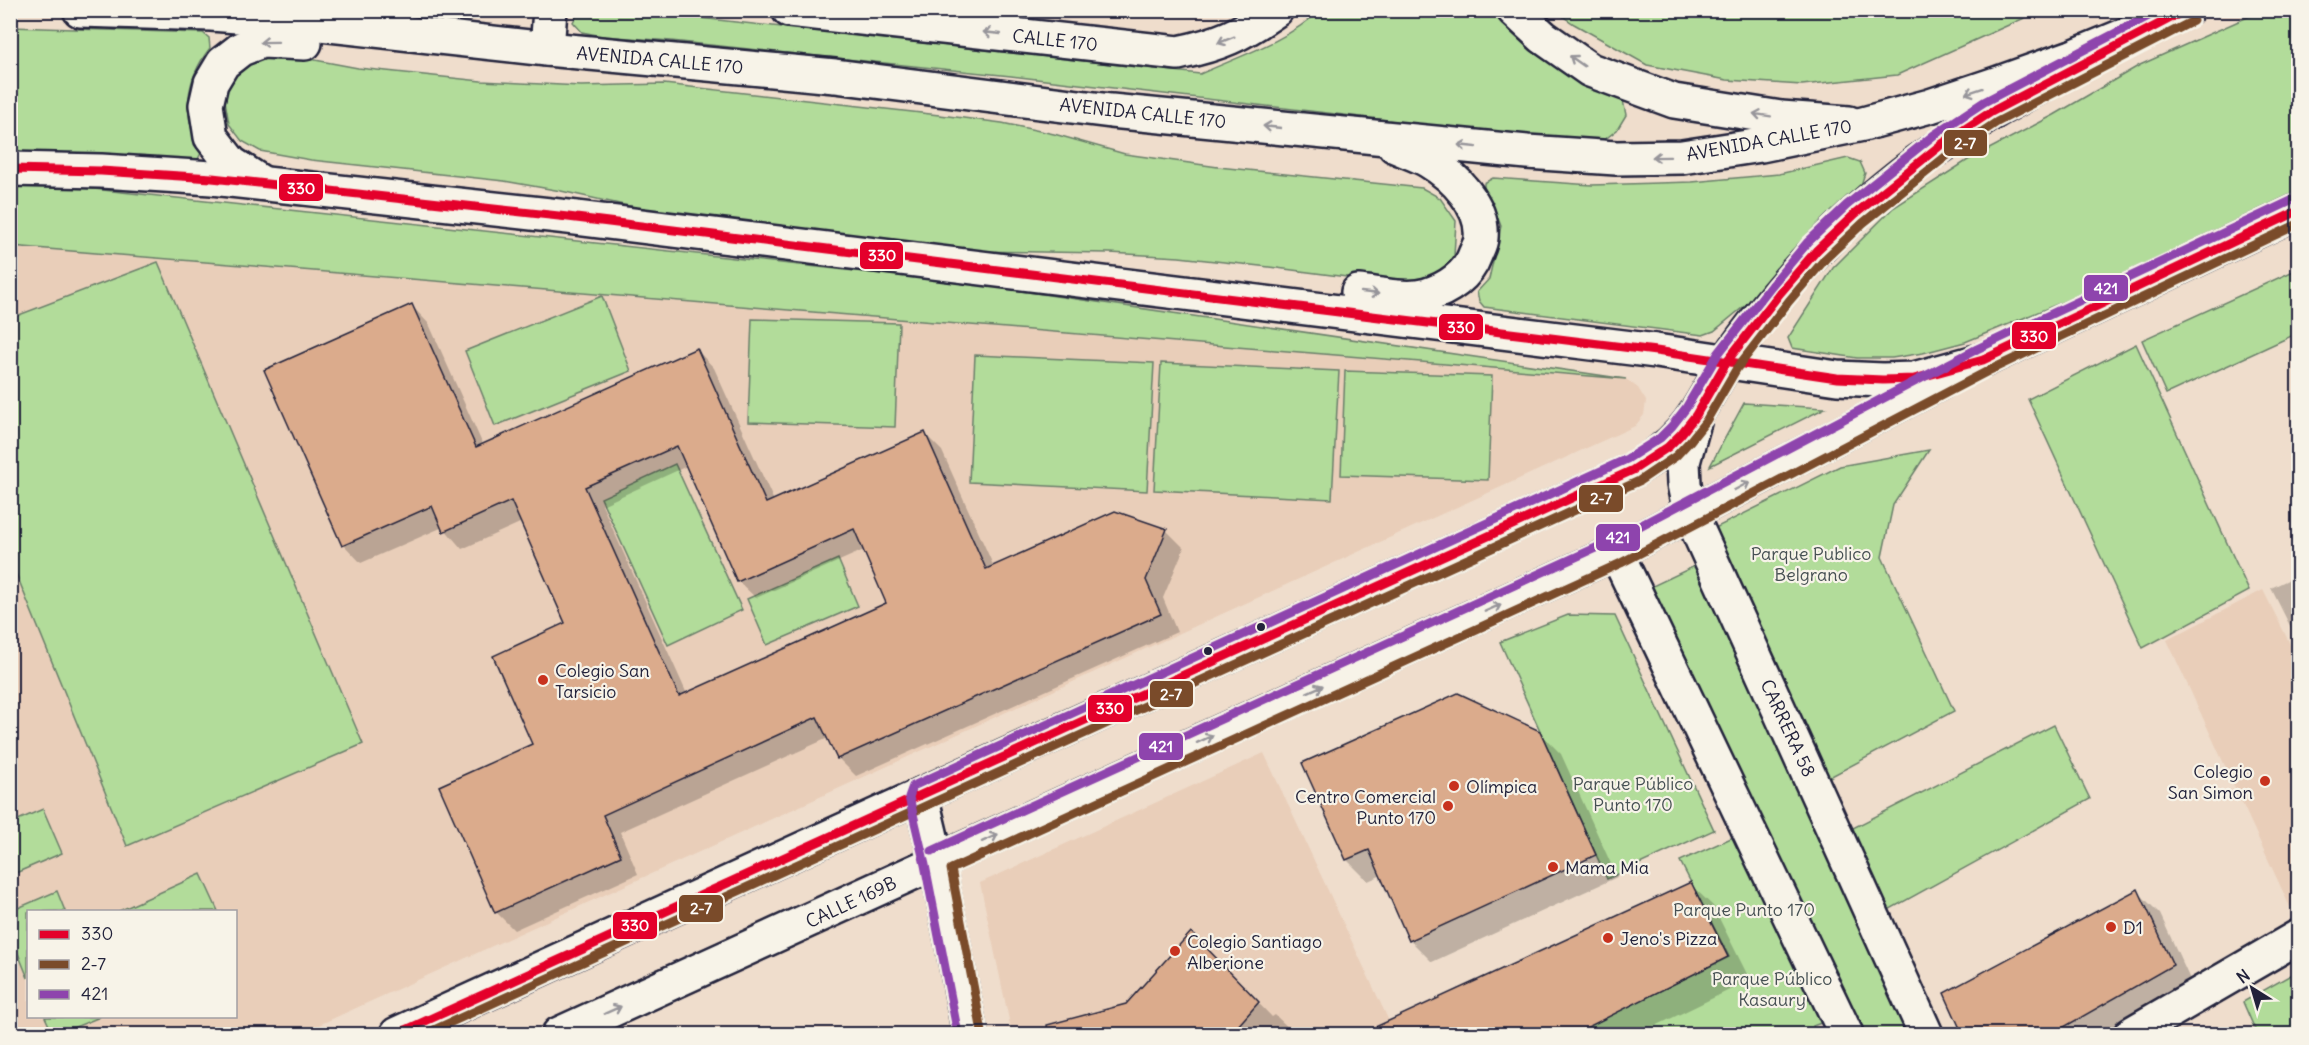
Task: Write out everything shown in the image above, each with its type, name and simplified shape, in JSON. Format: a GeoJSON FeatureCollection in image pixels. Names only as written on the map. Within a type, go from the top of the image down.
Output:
{"type":"FeatureCollection","features":[{"type":"Feature","properties":{"kind":"main road","name":"AVENIDA CALLE 170"},"geometry":{"type":"LineString","coordinates":[[80,10],[211,14],[835,76],[1111,111],[1527,152],[1616,158],[1682,157],[1761,145],[1863,124],[1930,106],[1996,84],[2072,57],[2187,10]]}},
{"type":"Feature","properties":{"kind":"main road"},"geometry":{"type":"LineString","coordinates":[[547,49],[550,10]]}},
{"type":"Feature","properties":{"kind":"main road","name":"CALLE 170"},"geometry":{"type":"LineString","coordinates":[[789,10],[1178,53],[1209,46],[1243,33],[1276,10]]}},
{"type":"Feature","properties":{"kind":"main road"},"geometry":{"type":"LineString","coordinates":[[1514,10],[1543,37],[1590,70],[1674,100],[1780,118],[1863,124]]}},
{"type":"Feature","properties":{"kind":"main road"},"geometry":{"type":"LineString","coordinates":[[397,1035],[1633,470],[1668,447],[1696,415],[1727,361],[1779,292],[1817,250],[1855,214],[1942,144],[1991,112],[2187,10]]}},
{"type":"Feature","properties":{"kind":"main road"},"geometry":{"type":"LineString","coordinates":[[265,184],[231,163],[212,137],[206,105],[211,83],[223,63],[241,49],[262,41],[322,44],[496,43]]}},
{"type":"Feature","properties":{"kind":"main road"},"geometry":{"type":"LineString","coordinates":[[1060,278],[1251,280],[1400,297],[1426,296],[1451,285],[1471,265],[1482,238],[1479,216],[1470,200],[1453,179],[1429,161],[1373,137]]}},
{"type":"Feature","properties":{"kind":"main road"},"geometry":{"type":"LineString","coordinates":[[10,169],[101,171],[265,184],[568,217],[1727,361],[1837,378],[1883,380],[1914,379],[1983,360],[2298,211]]}},
{"type":"Feature","properties":{"kind":"main road","name":"CALLE 169B"},"geometry":{"type":"LineString","coordinates":[[559,1035],[1616,552],[1983,360]]}},
{"type":"Feature","properties":{"kind":"main road","name":"CARRERA 58"},"geometry":{"type":"LineString","coordinates":[[1696,415],[1683,462],[1684,484],[1690,513],[1926,1035]]}},
{"type":"Feature","properties":{"kind":"main road"},"geometry":{"type":"LineString","coordinates":[[1616,552],[1846,1035]]}},
{"type":"Feature","properties":{"kind":"main road"},"geometry":{"type":"LineString","coordinates":[[921,795],[937,862],[970,1035]]}},
{"type":"Feature","properties":{"kind":"main road"},"geometry":{"type":"LineString","coordinates":[[2131,1035],[2298,938]]}},
{"type":"Feature","properties":{"kind":"shaded area","name":"Colegio San Tarsicio"},"geometry":{"type":"Polygon","coordinates":[[[10,246],[1626,379],[1638,388],[1646,401],[1644,415],[1635,426],[299,1034],[11,1034],[10,246]]]}},
{"type":"Feature","properties":{"kind":"shaded area","name":"Colegio San Simon"},"geometry":{"type":"Polygon","coordinates":[[[2263,590],[2298,660],[2298,902],[2290,907],[2167,640],[2263,590]]]}},
{"type":"Feature","properties":{"kind":"shaded area","name":"Colegio Santiago Alberione"},"geometry":{"type":"Polygon","coordinates":[[[1264,753],[1395,1034],[1012,1034],[980,883],[1264,753]]]}},
{"type":"Feature","properties":{"kind":"green space"},"geometry":{"type":"Polygon","coordinates":[[[579,11],[638,11],[1200,74],[1278,39],[1293,31],[1319,11],[1495,11],[1508,27],[1588,83],[1622,95],[1626,115],[1617,130],[1604,140],[1506,134],[1011,76],[602,36],[582,32],[573,22],[579,11]]]}},
{"type":"Feature","properties":{"kind":"green space"},"geometry":{"type":"Polygon","coordinates":[[[1555,11],[2040,11],[1897,75],[1802,85],[1727,80],[1647,65],[1555,11]]]}},
{"type":"Feature","properties":{"kind":"green space"},"geometry":{"type":"Polygon","coordinates":[[[2261,11],[2298,11],[2298,195],[2109,283],[1965,342],[1892,358],[1857,358],[1792,348],[1788,338],[1833,268],[1893,208],[1968,160],[2054,115],[2140,65],[2261,11]]]}},
{"type":"Feature","properties":{"kind":"green space"},"geometry":{"type":"Polygon","coordinates":[[[10,27],[203,33],[209,38],[210,48],[195,73],[189,99],[191,125],[201,153],[198,159],[193,162],[11,156],[10,27]]]}},
{"type":"Feature","properties":{"kind":"green space"},"geometry":{"type":"Polygon","coordinates":[[[269,55],[299,57],[358,68],[481,81],[581,86],[664,84],[948,116],[1002,123],[1054,134],[1125,154],[1218,167],[1422,188],[1440,198],[1456,221],[1454,256],[1439,275],[1426,281],[1386,282],[1179,257],[1110,253],[966,251],[702,218],[504,181],[311,160],[260,151],[242,141],[229,124],[225,101],[228,84],[242,67],[269,55]]]}},
{"type":"Feature","properties":{"kind":"green space"},"geometry":{"type":"Polygon","coordinates":[[[1848,158],[1860,162],[1865,173],[1860,188],[1835,209],[1809,236],[1771,284],[1714,331],[1703,335],[1484,307],[1479,301],[1477,292],[1489,279],[1501,226],[1484,191],[1484,183],[1493,178],[1592,185],[1692,182],[1779,174],[1848,158]]]}},
{"type":"Feature","properties":{"kind":"green space"},"geometry":{"type":"Polygon","coordinates":[[[10,180],[967,283],[1626,379],[11,246],[10,180]]]}},
{"type":"Feature","properties":{"kind":"green space"},"geometry":{"type":"Polygon","coordinates":[[[158,262],[363,744],[127,846],[11,561],[11,318],[158,262]]]}},
{"type":"Feature","properties":{"kind":"green space"},"geometry":{"type":"Polygon","coordinates":[[[2298,269],[2298,333],[2166,394],[2142,340],[2298,269]]]}},
{"type":"Feature","properties":{"kind":"green space"},"geometry":{"type":"Polygon","coordinates":[[[602,296],[631,371],[495,426],[465,351],[602,296]]]}},
{"type":"Feature","properties":{"kind":"green space"},"geometry":{"type":"Polygon","coordinates":[[[752,319],[899,323],[895,427],[748,422],[752,319]]]}},
{"type":"Feature","properties":{"kind":"green space"},"geometry":{"type":"Polygon","coordinates":[[[2136,344],[2249,591],[2143,648],[2028,399],[2136,344]]]}},
{"type":"Feature","properties":{"kind":"green space"},"geometry":{"type":"Polygon","coordinates":[[[975,355],[1154,363],[1147,491],[969,482],[975,355]]]}},
{"type":"Feature","properties":{"kind":"green space"},"geometry":{"type":"Polygon","coordinates":[[[1161,363],[1339,371],[1332,499],[1154,490],[1161,363]]]}},
{"type":"Feature","properties":{"kind":"green space"},"geometry":{"type":"Polygon","coordinates":[[[1345,371],[1492,376],[1488,480],[1341,475],[1345,371]]]}},
{"type":"Feature","properties":{"kind":"green space"},"geometry":{"type":"Polygon","coordinates":[[[1744,403],[1825,408],[1710,466],[1744,403]]]}},
{"type":"Feature","properties":{"kind":"green space","name":"Parque Publico Belgrano"},"geometry":{"type":"Polygon","coordinates":[[[1929,450],[1893,505],[1882,557],[1954,711],[1828,778],[1715,528],[1840,466],[1929,450]]]}},
{"type":"Feature","properties":{"kind":"green space"},"geometry":{"type":"Polygon","coordinates":[[[675,464],[742,610],[668,645],[601,498],[675,464]]]}},
{"type":"Feature","properties":{"kind":"green space"},"geometry":{"type":"Polygon","coordinates":[[[838,559],[858,606],[767,645],[747,599],[838,559]]]}},
{"type":"Feature","properties":{"kind":"green space"},"geometry":{"type":"Polygon","coordinates":[[[1699,564],[1843,887],[1873,960],[1909,1034],[1859,1034],[1642,591],[1699,564]]]}},
{"type":"Feature","properties":{"kind":"green space","name":"Parque Público Punto 170"},"geometry":{"type":"Polygon","coordinates":[[[1568,615],[1615,616],[1714,830],[1607,879],[1500,642],[1568,615]]]}},
{"type":"Feature","properties":{"kind":"green space"},"geometry":{"type":"Polygon","coordinates":[[[2054,725],[2090,799],[1883,913],[1849,830],[2054,725]]]}},
{"type":"Feature","properties":{"kind":"green space"},"geometry":{"type":"Polygon","coordinates":[[[43,809],[62,853],[11,875],[11,823],[43,809]]]}},
{"type":"Feature","properties":{"kind":"green space","name":"Parque Público Kasaury"},"geometry":{"type":"Polygon","coordinates":[[[1740,834],[1837,1017],[1813,1026],[1816,1034],[1572,1034],[1729,957],[1680,861],[1740,834]]]}},
{"type":"Feature","properties":{"kind":"green space"},"geometry":{"type":"Polygon","coordinates":[[[201,874],[218,910],[121,910],[201,874]]]}},
{"type":"Feature","properties":{"kind":"green space"},"geometry":{"type":"Polygon","coordinates":[[[57,891],[65,910],[27,910],[27,976],[11,936],[11,911],[57,891]]]}},
{"type":"Feature","properties":{"kind":"green space"},"geometry":{"type":"Polygon","coordinates":[[[2298,971],[2298,1034],[2257,1034],[2243,1002],[2298,971]]]}},
{"type":"Feature","properties":{"kind":"green space"},"geometry":{"type":"Polygon","coordinates":[[[45,1018],[98,1018],[58,1034],[53,1034],[45,1018]]]}},
{"type":"Feature","properties":{"kind":"building"},"geometry":{"type":"Polygon","coordinates":[[[412,304],[476,447],[697,348],[766,503],[925,432],[986,569],[1115,511],[1167,529],[1146,580],[1161,614],[837,759],[817,717],[603,815],[621,856],[495,913],[439,786],[532,744],[493,656],[565,623],[511,501],[443,532],[432,506],[342,546],[264,370],[412,304]],[[677,446],[585,487],[679,696],[886,603],[854,529],[737,582],[677,446]]]}},
{"type":"Feature","properties":{"kind":"building","name":"Centro Comercial Punto 170"},"geometry":{"type":"Polygon","coordinates":[[[1458,693],[1540,731],[1596,855],[1409,941],[1369,850],[1346,860],[1302,763],[1458,693]]]}},
{"type":"Feature","properties":{"kind":"building"},"geometry":{"type":"Polygon","coordinates":[[[1691,882],[1728,957],[1572,1035],[1358,1035],[1691,882]]]}},
{"type":"Feature","properties":{"kind":"building","name":"D1"},"geometry":{"type":"Polygon","coordinates":[[[2138,889],[2173,965],[2050,1035],[1963,1035],[1944,993],[2138,889]]]}},
{"type":"Feature","properties":{"kind":"building"},"geometry":{"type":"Polygon","coordinates":[[[1191,932],[1259,1002],[1230,1035],[1048,1035],[1047,1025],[1126,1004],[1191,932]]]}},
{"type":"Feature","properties":{"kind":"transit line","name":"421"},"geometry":{"type":"LineString","coordinates":[[958,1034],[925,865],[909,797],[913,786],[1627,459],[1660,438],[1672,426],[1686,408],[1718,354],[1771,286],[1808,242],[1847,205],[1934,135],[1984,102],[2160,10]]}},
{"type":"Feature","properties":{"kind":"transit line","name":"330"},"geometry":{"type":"LineString","coordinates":[[397,1034],[1633,470],[1668,447],[1681,434],[1696,415],[1727,361],[1780,293],[1817,250],[1855,214],[1942,144],[1991,112],[2186,10]]}},
{"type":"Feature","properties":{"kind":"transit line","name":"2-7"},"geometry":{"type":"LineString","coordinates":[[425,1034],[1639,481],[1676,456],[1690,441],[1706,421],[1737,368],[1789,301],[1826,258],[1863,223],[1949,154],[1997,122],[2193,21]]}},
{"type":"Feature","properties":{"kind":"transit line","name":"330"},"geometry":{"type":"LineString","coordinates":[[10,169],[101,171],[212,178],[568,217],[1656,351],[1837,378],[1883,380],[1914,379],[1983,360],[2298,211]]}},
{"type":"Feature","properties":{"kind":"transit line","name":"421"},"geometry":{"type":"LineString","coordinates":[[932,851],[1611,541],[1977,349],[2293,200]]}},
{"type":"Feature","properties":{"kind":"transit line","name":"2-7"},"geometry":{"type":"LineString","coordinates":[[982,1032],[951,869],[1621,563],[1988,371],[2298,224]]}},
{"type":"Feature","properties":{"kind":"place","name":"Colegio San Tarsicio"},"geometry":{"type":"Point","coordinates":[543,680]}},
{"type":"Feature","properties":{"kind":"place","name":"Colegio San Simon"},"geometry":{"type":"Point","coordinates":[2265,781]}},
{"type":"Feature","properties":{"kind":"place","name":"Olímpica"},"geometry":{"type":"Point","coordinates":[1454,786]}},
{"type":"Feature","properties":{"kind":"place","name":"Centro Comercial Punto 170"},"geometry":{"type":"Point","coordinates":[1448,806]}},
{"type":"Feature","properties":{"kind":"place","name":"Mama Mia"},"geometry":{"type":"Point","coordinates":[1553,867]}},
{"type":"Feature","properties":{"kind":"place","name":"D1"},"geometry":{"type":"Point","coordinates":[2111,927]}},
{"type":"Feature","properties":{"kind":"place","name":"Jeno's Pizza"},"geometry":{"type":"Point","coordinates":[1608,938]}},
{"type":"Feature","properties":{"kind":"place","name":"Colegio Santiago Alberione"},"geometry":{"type":"Point","coordinates":[1175,951]}},
{"type":"Feature","properties":{"kind":"park label","name":"Parque Punto 170"},"geometry":{"type":"Point","coordinates":[1744,909]}}]}
